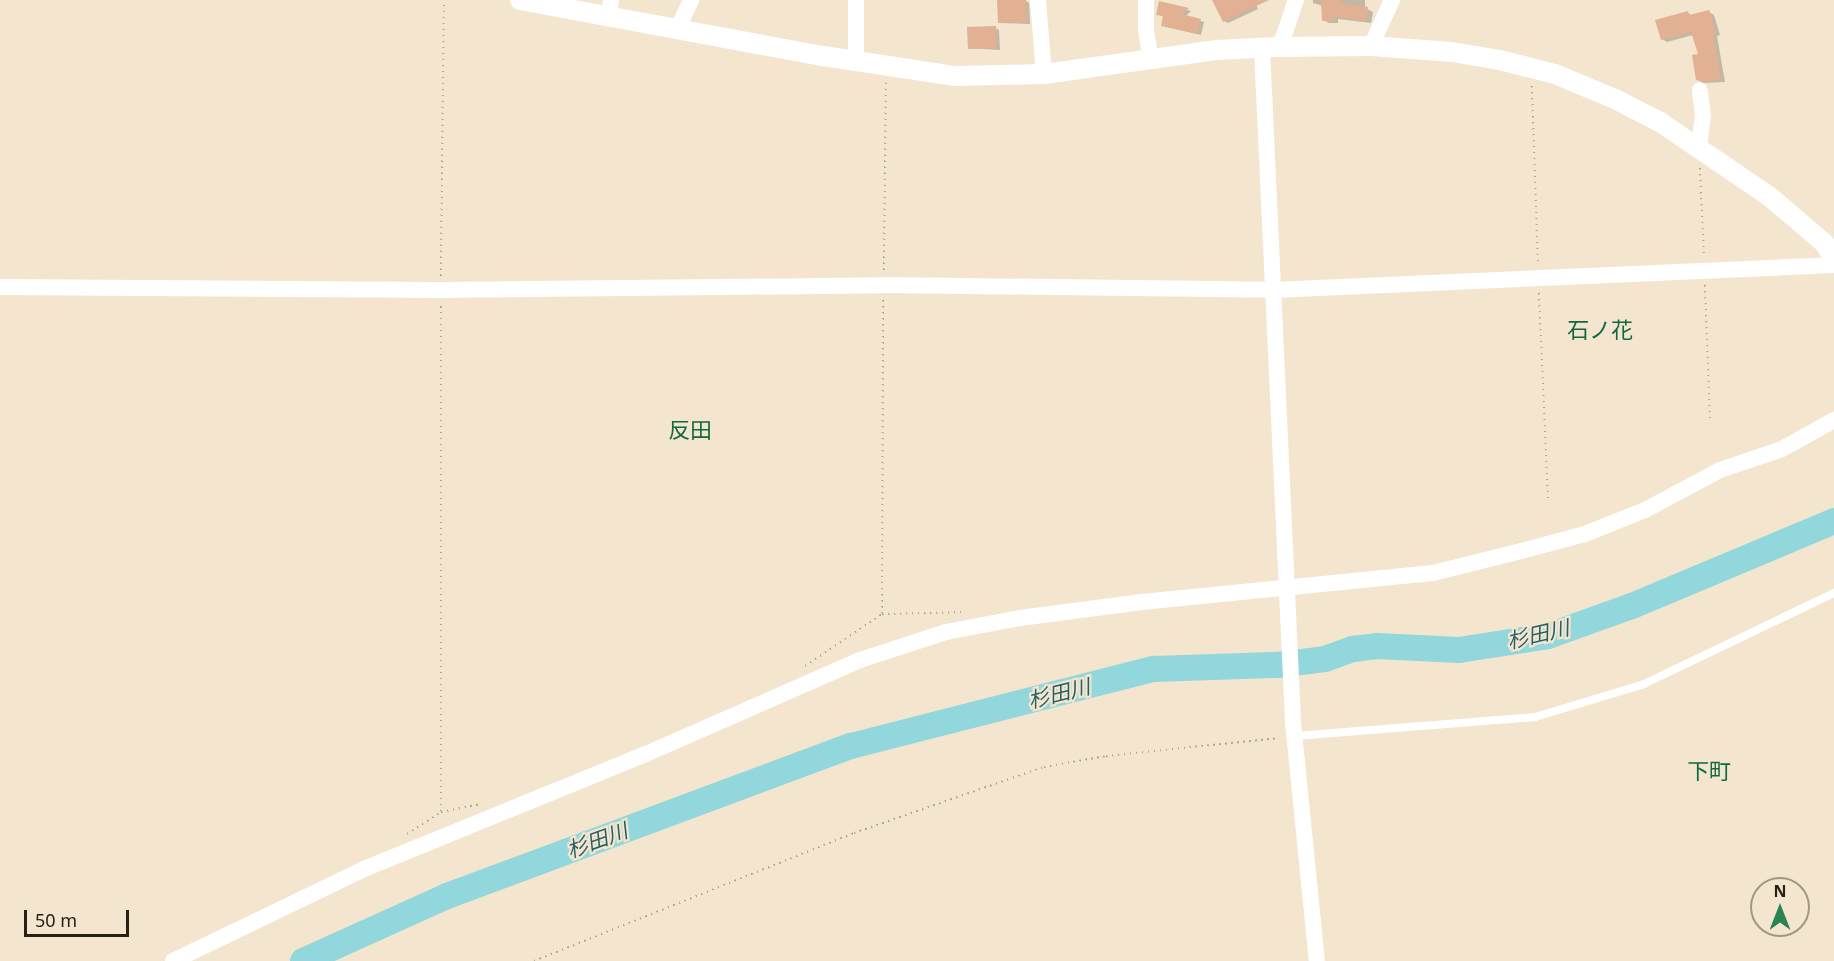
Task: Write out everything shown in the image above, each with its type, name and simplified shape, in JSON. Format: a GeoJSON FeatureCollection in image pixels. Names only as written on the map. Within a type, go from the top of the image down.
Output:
{"type":"FeatureCollection","features":[{"type":"Feature","properties":{"kind":"street"},"geometry":{"type":"LineString","coordinates":[[520,0],[610,8],[678,28],[886,66],[956,76],[1044,74],[1217,50],[1371,46],[1452,52],[1555,74],[1660,122],[1700,147],[1797,219],[1824,243],[1834,258]]}},
{"type":"Feature","properties":{"kind":"street"},"geometry":{"type":"LineString","coordinates":[[678,28],[691,0]]}},
{"type":"Feature","properties":{"kind":"street"},"geometry":{"type":"LineString","coordinates":[[856,0],[856,60]]}},
{"type":"Feature","properties":{"kind":"street"},"geometry":{"type":"LineString","coordinates":[[1038,0],[1044,74]]}},
{"type":"Feature","properties":{"kind":"street"},"geometry":{"type":"LineString","coordinates":[[1146,0],[1146,31],[1151,60]]}},
{"type":"Feature","properties":{"kind":"street"},"geometry":{"type":"LineString","coordinates":[[1269,48],[1283,38],[1296,0]]}},
{"type":"Feature","properties":{"kind":"street"},"geometry":{"type":"LineString","coordinates":[[1371,46],[1392,0]]}},
{"type":"Feature","properties":{"kind":"street"},"geometry":{"type":"LineString","coordinates":[[1269,48],[1273,290],[1294,729],[1317,961]]}},
{"type":"Feature","properties":{"kind":"street"},"geometry":{"type":"LineString","coordinates":[[1700,90],[1703,116],[1700,147]]}},
{"type":"Feature","properties":{"kind":"street"},"geometry":{"type":"LineString","coordinates":[[0,287],[441,290],[884,285],[1273,290],[1834,265]]}},
{"type":"Feature","properties":{"kind":"street"},"geometry":{"type":"LineString","coordinates":[[173,961],[374,865],[646,754],[860,660],[946,632],[1020,618],[1288,594],[1433,573],[1585,534],[1645,510],[1720,470],[1782,449],[1831,424]]}},
{"type":"Feature","properties":{"kind":"lane"},"geometry":{"type":"LineString","coordinates":[[1294,729],[1535,717],[1644,684],[1834,594]]}},
{"type":"Feature","properties":{"kind":"path"},"geometry":{"type":"LineString","coordinates":[[441,812],[441,290],[444,0]]}},
{"type":"Feature","properties":{"kind":"path"},"geometry":{"type":"LineString","coordinates":[[882,614],[886,66]]}},
{"type":"Feature","properties":{"kind":"path"},"geometry":{"type":"LineString","coordinates":[[798,670],[882,614],[964,612]]}},
{"type":"Feature","properties":{"kind":"path"},"geometry":{"type":"LineString","coordinates":[[534,961],[854,833],[1044,767],[1294,729]]}},
{"type":"Feature","properties":{"kind":"building"},"geometry":{"type":"Polygon","coordinates":[[[997,0],[1026,0],[1027,22],[998,23],[997,0]]]}},
{"type":"Feature","properties":{"kind":"building"},"geometry":{"type":"Polygon","coordinates":[[[1212,0],[1269,0],[1223,22],[1212,0]]]}},
{"type":"Feature","properties":{"kind":"building"},"geometry":{"type":"Polygon","coordinates":[[[1321,0],[1341,0],[1341,3],[1368,7],[1366,21],[1333,16],[1333,21],[1322,21],[1321,0]]]}},
{"type":"Feature","properties":{"kind":"building"},"geometry":{"type":"Polygon","coordinates":[[[1159,1],[1189,8],[1182,14],[1201,19],[1197,34],[1161,26],[1163,16],[1156,15],[1159,1]]]}},
{"type":"Feature","properties":{"kind":"building"},"geometry":{"type":"Polygon","coordinates":[[[1709,10],[1716,33],[1713,33],[1721,79],[1706,82],[1696,80],[1692,55],[1698,54],[1691,32],[1661,40],[1655,20],[1688,11],[1689,15],[1709,10]]]}},
{"type":"Feature","properties":{"kind":"building"},"geometry":{"type":"Polygon","coordinates":[[[996,26],[996,48],[968,49],[967,27],[996,26]]]}},
{"type":"Feature","properties":{"kind":"waterway","name":"杉田川"},"geometry":{"type":"LineString","coordinates":[[303,961],[447,896],[851,746],[1154,669],[1277,665],[1325,659],[1353,649],[1377,646],[1459,650],[1548,636],[1632,606],[1834,521]]}},
{"type":"Feature","properties":{"kind":"district","name":"石ノ花"},"geometry":{"type":"Point","coordinates":[1600,330]}},
{"type":"Feature","properties":{"kind":"district","name":"反田"},"geometry":{"type":"Point","coordinates":[690,430]}},
{"type":"Feature","properties":{"kind":"district","name":"下町"},"geometry":{"type":"Point","coordinates":[1709,771]}}]}
